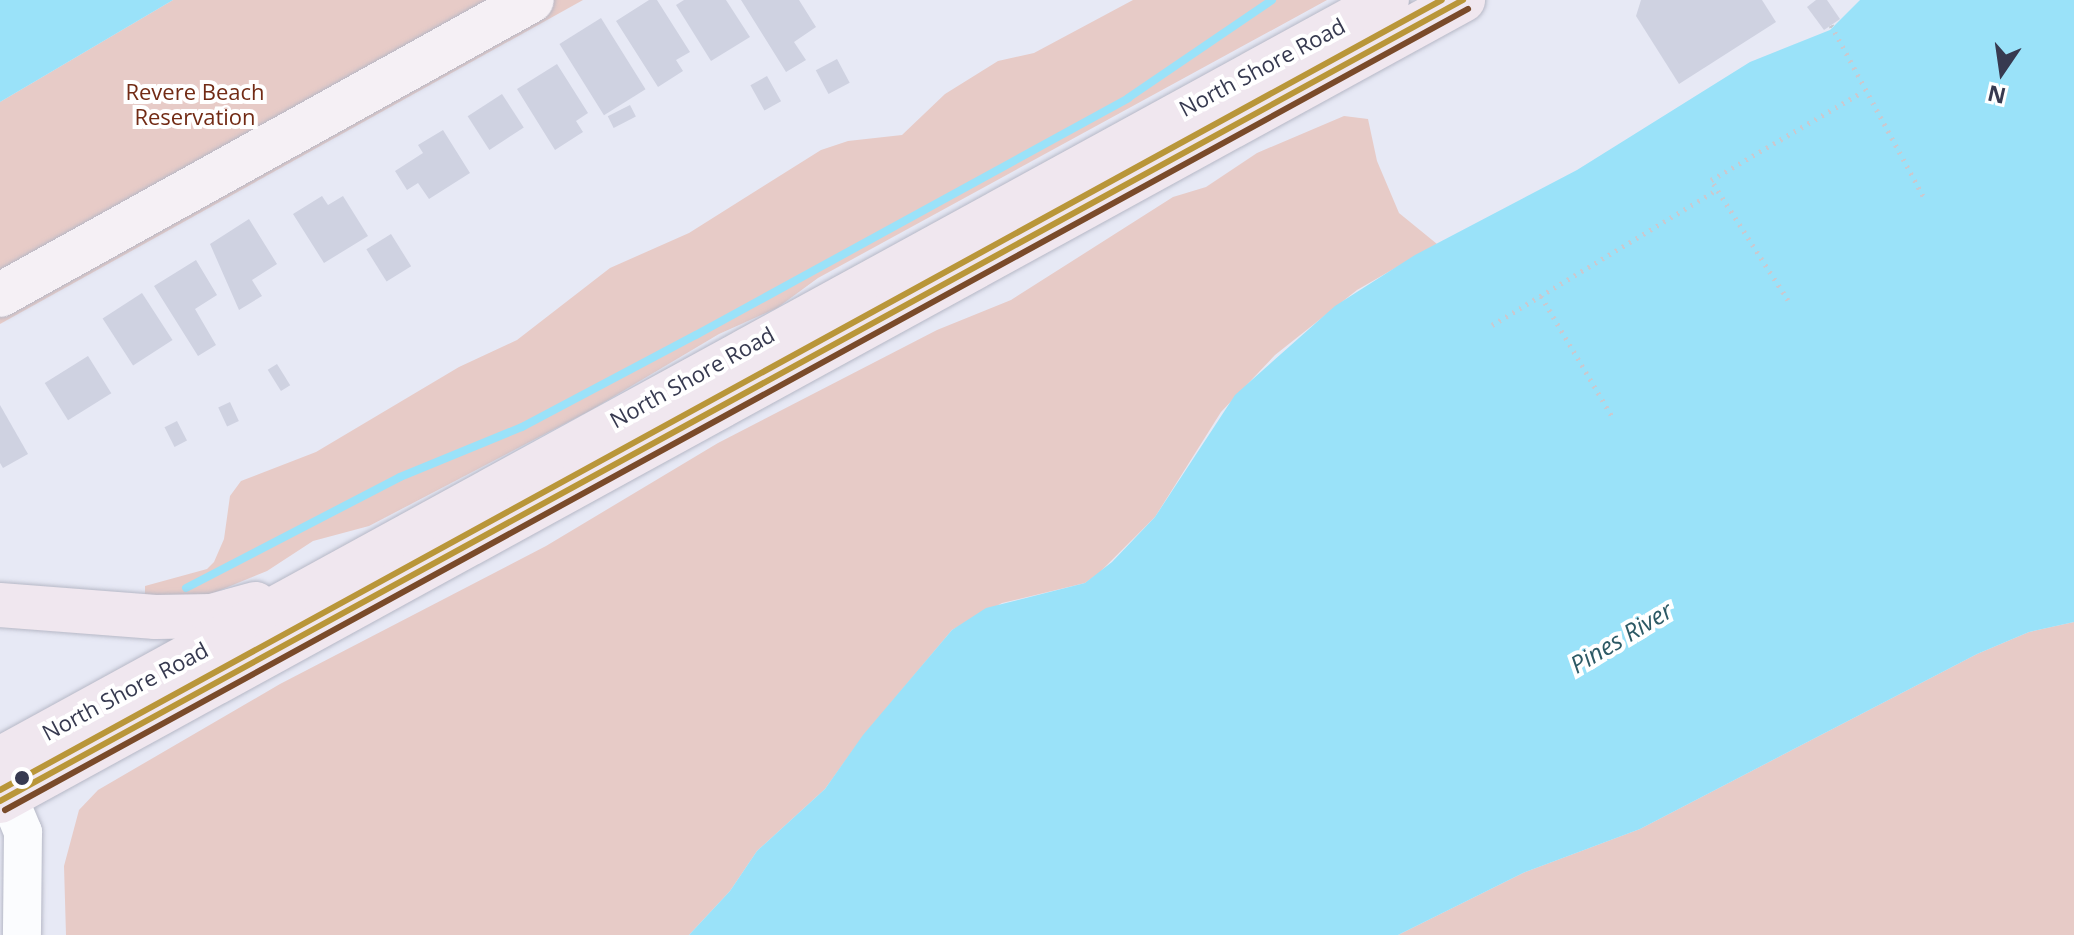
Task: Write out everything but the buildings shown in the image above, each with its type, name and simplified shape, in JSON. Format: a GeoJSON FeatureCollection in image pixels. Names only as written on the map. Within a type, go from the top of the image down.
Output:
{"type":"FeatureCollection","features":[{"type":"Feature","properties":{"kind":"highway","name":"North Shore Road"},"geometry":{"type":"LineString","coordinates":[[3,783],[323,584],[769,334],[1387,0]]}},
{"type":"Feature","properties":{"kind":"highway","name":"North Shore Road"},"geometry":{"type":"LineString","coordinates":[[3,783],[1463,0]]}},
{"type":"Feature","properties":{"kind":"highway"},"geometry":{"type":"LineString","coordinates":[[0,605],[212,616],[323,584]]}},
{"type":"Feature","properties":{"kind":"main road"},"geometry":{"type":"LineString","coordinates":[[0,295],[532,0]]}},
{"type":"Feature","properties":{"kind":"street"},"geometry":{"type":"LineString","coordinates":[[3,783],[24,843],[21,924]]}},
{"type":"Feature","properties":{"kind":"street"},"geometry":{"type":"LineString","coordinates":[[0,858],[21,924]]}},
{"type":"Feature","properties":{"kind":"path"},"geometry":{"type":"LineString","coordinates":[[1831,25],[1924,198]]}},
{"type":"Feature","properties":{"kind":"path"},"geometry":{"type":"LineString","coordinates":[[1788,300],[1711,180],[1862,92]]}},
{"type":"Feature","properties":{"kind":"path"},"geometry":{"type":"LineString","coordinates":[[1492,325],[1715,191]]}},
{"type":"Feature","properties":{"kind":"path"},"geometry":{"type":"LineString","coordinates":[[1541,296],[1613,418]]}},
{"type":"Feature","properties":{"kind":"green space","name":"Revere Beach Reservation"},"geometry":{"type":"Polygon","coordinates":[[[173,0],[583,0],[0,324],[0,102],[173,0]]]}},
{"type":"Feature","properties":{"kind":"green space"},"geometry":{"type":"Polygon","coordinates":[[[1133,0],[1327,0],[818,278],[777,308],[719,334],[591,410],[369,526],[313,541],[267,571],[206,596],[145,598],[145,586],[207,569],[214,562],[224,539],[230,496],[241,481],[316,452],[459,367],[517,340],[610,268],[689,233],[821,150],[848,141],[902,135],[945,94],[998,61],[1034,53],[1133,0]]]}},
{"type":"Feature","properties":{"kind":"green space"},"geometry":{"type":"Polygon","coordinates":[[[1344,116],[1368,119],[1377,161],[1399,213],[1437,244],[1357,290],[1275,355],[1221,412],[1155,517],[1099,573],[1085,583],[1002,603],[952,630],[863,736],[825,789],[757,851],[730,891],[689,935],[66,935],[64,866],[79,810],[98,790],[280,684],[546,546],[718,443],[937,330],[1011,300],[1173,197],[1206,187],[1257,153],[1344,116]]]}},
{"type":"Feature","properties":{"kind":"green space"},"geometry":{"type":"Polygon","coordinates":[[[2074,622],[2074,935],[1398,935],[1523,873],[1640,829],[1977,654],[2029,632],[2074,622]]]}},
{"type":"Feature","properties":{"kind":"water"},"geometry":{"type":"Polygon","coordinates":[[[0,0],[173,0],[0,102],[0,0]]]}},
{"type":"Feature","properties":{"kind":"water","name":"Pines River"},"geometry":{"type":"Polygon","coordinates":[[[1860,0],[2074,0],[2074,622],[2029,632],[1977,654],[1640,829],[1523,873],[1398,935],[689,935],[730,891],[757,851],[825,789],[863,735],[952,630],[986,608],[1085,583],[1112,562],[1155,517],[1235,395],[1335,306],[1415,255],[1577,170],[1750,62],[1830,30],[1860,0]]]}},
{"type":"Feature","properties":{"kind":"waterway"},"geometry":{"type":"LineString","coordinates":[[186,588],[400,477],[522,427],[696,335],[1128,98],[1272,0]]}},
{"type":"Feature","properties":{"kind":"transit line"},"geometry":{"type":"LineString","coordinates":[[0,790],[1442,0]]}},
{"type":"Feature","properties":{"kind":"transit line"},"geometry":{"type":"LineString","coordinates":[[0,801],[1463,0]]}},
{"type":"Feature","properties":{"kind":"transit line"},"geometry":{"type":"LineString","coordinates":[[5,810],[1468,9]]}}]}
